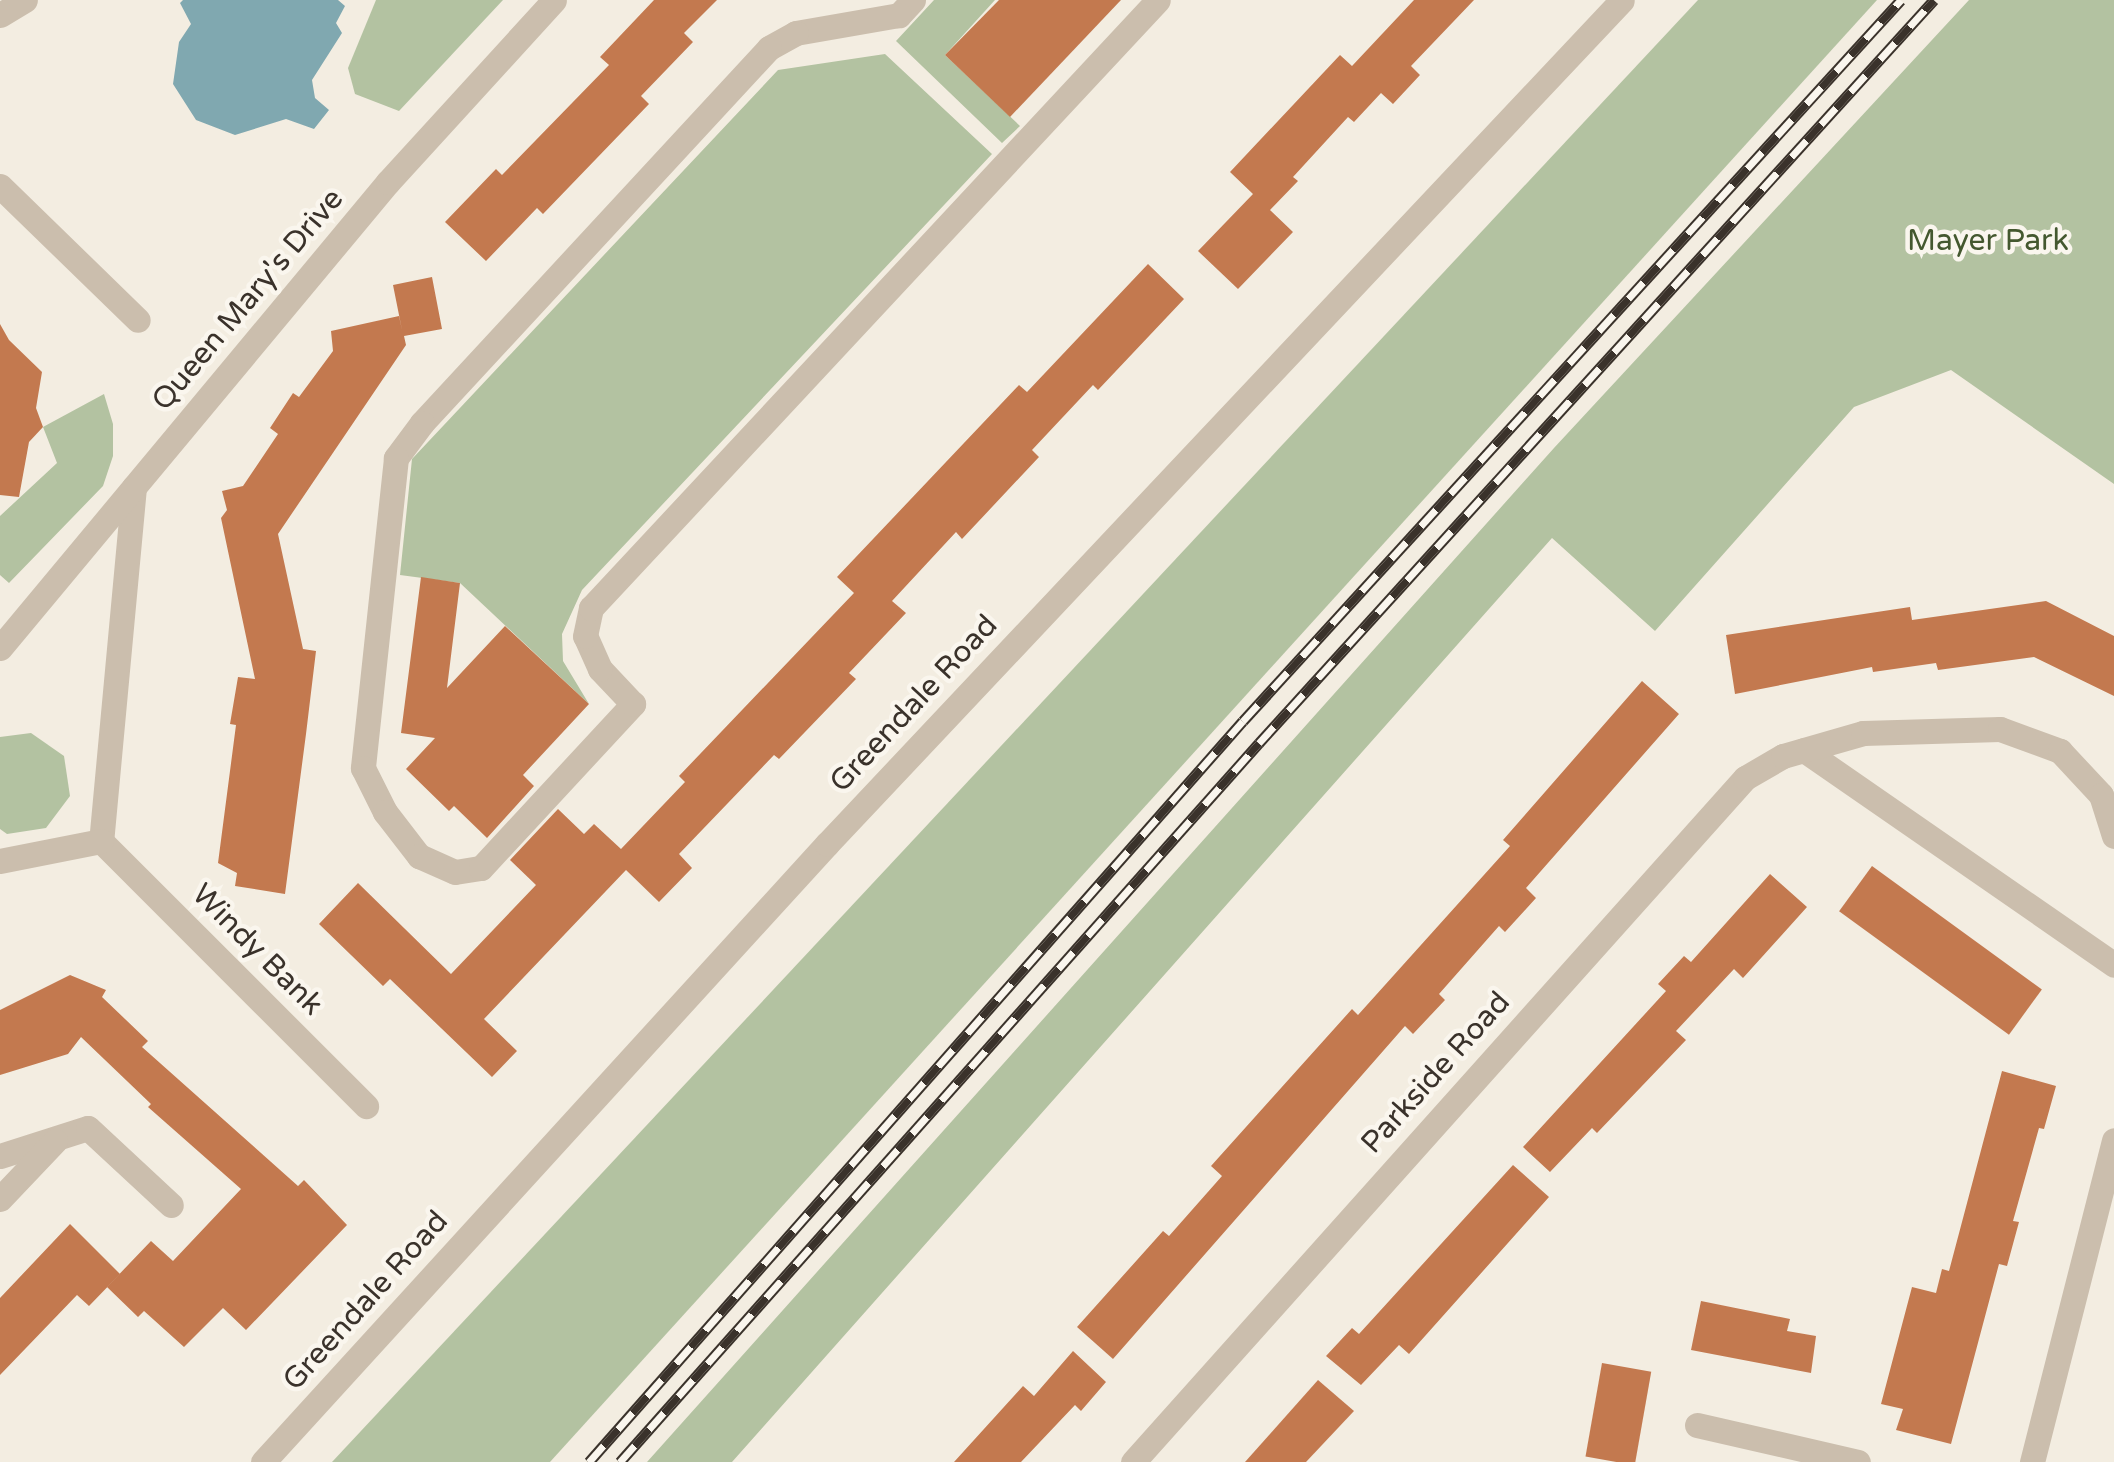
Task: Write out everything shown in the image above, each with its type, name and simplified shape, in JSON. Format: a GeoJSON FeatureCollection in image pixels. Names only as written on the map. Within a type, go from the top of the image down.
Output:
{"type":"FeatureCollection","features":[{"type":"Feature","properties":{"kind":"street"},"geometry":{"type":"LineString","coordinates":[[0,15],[25,0]]}},
{"type":"Feature","properties":{"kind":"street","name":"Queen Mary's Drive"},"geometry":{"type":"LineString","coordinates":[[0,648],[388,182],[554,0]]}},
{"type":"Feature","properties":{"kind":"street"},"geometry":{"type":"LineString","coordinates":[[913,0],[899,15],[796,33],[770,48],[422,423],[396,458],[363,768],[385,812],[418,856],[455,872],[482,868],[633,704],[600,668],[585,636],[591,608],[1158,0]]}},
{"type":"Feature","properties":{"kind":"street","name":"Greendale Road"},"geometry":{"type":"LineString","coordinates":[[263,1462],[827,844],[1622,0]]}},
{"type":"Feature","properties":{"kind":"street"},"geometry":{"type":"LineString","coordinates":[[0,186],[138,320]]}},
{"type":"Feature","properties":{"kind":"street"},"geometry":{"type":"LineString","coordinates":[[0,861],[101,841],[134,487]]}},
{"type":"Feature","properties":{"kind":"street","name":"Parkside Road"},"geometry":{"type":"LineString","coordinates":[[1133,1462],[1745,778],[1804,750],[1863,733],[2000,729],[2060,750],[2101,795],[2114,836]]}},
{"type":"Feature","properties":{"kind":"street"},"geometry":{"type":"LineString","coordinates":[[1804,750],[2114,965]]}},
{"type":"Feature","properties":{"kind":"street","name":"Windy Bank"},"geometry":{"type":"LineString","coordinates":[[101,841],[366,1106]]}},
{"type":"Feature","properties":{"kind":"street"},"geometry":{"type":"LineString","coordinates":[[0,1156],[88,1128],[172,1205]]}},
{"type":"Feature","properties":{"kind":"street"},"geometry":{"type":"LineString","coordinates":[[0,1199],[58,1137]]}},
{"type":"Feature","properties":{"kind":"street"},"geometry":{"type":"LineString","coordinates":[[2032,1462],[2114,1140]]}},
{"type":"Feature","properties":{"kind":"street"},"geometry":{"type":"LineString","coordinates":[[1697,1425],[1858,1462]]}},
{"type":"Feature","properties":{"kind":"green space"},"geometry":{"type":"Polygon","coordinates":[[[376,0],[503,0],[399,111],[355,94],[348,68],[376,0]]]}},
{"type":"Feature","properties":{"kind":"green space"},"geometry":{"type":"Polygon","coordinates":[[[934,0],[995,0],[945,55],[1020,126],[1002,143],[896,41],[934,0]]]}},
{"type":"Feature","properties":{"kind":"green space"},"geometry":{"type":"Polygon","coordinates":[[[1698,0],[1877,0],[550,1462],[332,1462],[1698,0]]]}},
{"type":"Feature","properties":{"kind":"green space","name":"Mayer Park"},"geometry":{"type":"Polygon","coordinates":[[[1969,0],[2114,0],[2114,484],[1951,370],[1854,407],[1655,631],[1552,538],[732,1462],[647,1462],[1554,448],[1969,0]]]}},
{"type":"Feature","properties":{"kind":"green space"},"geometry":{"type":"Polygon","coordinates":[[[885,54],[992,154],[582,590],[562,634],[563,661],[589,704],[460,583],[400,575],[412,459],[778,70],[885,54]]]}},
{"type":"Feature","properties":{"kind":"green space"},"geometry":{"type":"Polygon","coordinates":[[[104,394],[113,424],[113,456],[103,486],[9,583],[0,575],[0,516],[57,463],[43,427],[104,394]]]}},
{"type":"Feature","properties":{"kind":"green space"},"geometry":{"type":"Polygon","coordinates":[[[31,733],[64,756],[70,796],[46,828],[7,834],[0,829],[0,737],[31,733]]]}},
{"type":"Feature","properties":{"kind":"water"},"geometry":{"type":"Polygon","coordinates":[[[338,0],[345,6],[336,23],[342,33],[312,80],[315,98],[329,110],[314,129],[286,119],[235,135],[196,120],[173,84],[179,42],[191,24],[180,3],[338,0]]]}},
{"type":"Feature","properties":{"kind":"building"},"geometry":{"type":"Polygon","coordinates":[[[654,0],[717,0],[684,33],[693,42],[641,96],[649,104],[543,214],[537,208],[486,261],[445,222],[496,169],[502,175],[609,65],[600,57],[654,0]]]}},
{"type":"Feature","properties":{"kind":"building"},"geometry":{"type":"Polygon","coordinates":[[[999,0],[1121,0],[1010,117],[945,55],[999,0]]]}},
{"type":"Feature","properties":{"kind":"building"},"geometry":{"type":"Polygon","coordinates":[[[1414,0],[1474,0],[1411,66],[1420,75],[1393,104],[1381,93],[1354,122],[1348,117],[1293,177],[1298,181],[1270,210],[1293,232],[1238,289],[1198,251],[1253,194],[1230,172],[1340,55],[1352,66],[1414,0]]]}},
{"type":"Feature","properties":{"kind":"building"},"geometry":{"type":"Polygon","coordinates":[[[1148,264],[1184,299],[1098,390],[1093,385],[1032,450],[1039,457],[962,539],[956,532],[892,601],[906,613],[849,673],[856,679],[779,759],[774,755],[679,854],[692,868],[659,902],[626,870],[484,1019],[517,1051],[492,1077],[390,979],[383,986],[319,924],[358,883],[451,974],[536,885],[510,860],[558,809],[584,834],[594,824],[621,849],[685,782],[679,776],[854,593],[837,577],[1019,385],[1027,392],[1148,264]]]}},
{"type":"Feature","properties":{"kind":"building"},"geometry":{"type":"Polygon","coordinates":[[[432,277],[442,329],[404,336],[406,345],[278,534],[303,649],[316,651],[306,734],[285,894],[235,886],[237,873],[218,863],[236,725],[230,724],[238,677],[255,679],[221,518],[227,510],[222,491],[243,486],[278,434],[270,428],[293,393],[299,397],[333,351],[331,331],[399,316],[402,330],[393,285],[432,277]]]}},
{"type":"Feature","properties":{"kind":"building"},"geometry":{"type":"Polygon","coordinates":[[[0,324],[9,340],[42,372],[36,408],[43,427],[29,442],[19,497],[0,495],[0,324]]]}},
{"type":"Feature","properties":{"kind":"building"},"geometry":{"type":"Polygon","coordinates":[[[421,577],[460,583],[447,688],[505,626],[589,704],[523,775],[534,786],[487,838],[454,806],[449,811],[406,769],[435,738],[401,733],[421,577]]]}},
{"type":"Feature","properties":{"kind":"building"},"geometry":{"type":"Polygon","coordinates":[[[2046,601],[2114,636],[2114,696],[2034,657],[1938,670],[1936,663],[1873,672],[1872,667],[1735,694],[1726,635],[1910,607],[1912,620],[2046,601]]]}},
{"type":"Feature","properties":{"kind":"building"},"geometry":{"type":"Polygon","coordinates":[[[1642,681],[1679,714],[1526,888],[1536,898],[1505,932],[1499,926],[1439,994],[1445,1000],[1413,1034],[1405,1026],[1113,1359],[1077,1327],[1163,1231],[1169,1236],[1222,1176],[1211,1166],[1352,1009],[1358,1015],[1510,846],[1503,840],[1642,681]]]}},
{"type":"Feature","properties":{"kind":"building"},"geometry":{"type":"Polygon","coordinates":[[[1872,866],[2042,989],[2009,1035],[1839,911],[1872,866]]]}},
{"type":"Feature","properties":{"kind":"building"},"geometry":{"type":"Polygon","coordinates":[[[1770,874],[1807,907],[1743,978],[1734,969],[1676,1031],[1686,1040],[1597,1133],[1592,1128],[1550,1172],[1523,1147],[1666,991],[1658,984],[1684,956],[1691,962],[1770,874]]]}},
{"type":"Feature","properties":{"kind":"building"},"geometry":{"type":"Polygon","coordinates":[[[70,975],[106,990],[102,997],[148,1041],[142,1047],[298,1186],[304,1180],[347,1225],[246,1330],[223,1308],[184,1347],[144,1311],[138,1317],[107,1287],[151,1241],[173,1261],[241,1189],[148,1107],[151,1104],[81,1037],[68,1054],[0,1075],[0,1010],[70,975]]]}},
{"type":"Feature","properties":{"kind":"building"},"geometry":{"type":"Polygon","coordinates":[[[2002,1071],[2056,1086],[2044,1129],[2039,1128],[2013,1221],[2019,1222],[2007,1266],[1999,1264],[1951,1444],[1896,1430],[1903,1409],[1881,1404],[1912,1287],[1936,1293],[1942,1269],[1949,1271],[2002,1071]]]}},
{"type":"Feature","properties":{"kind":"building"},"geometry":{"type":"Polygon","coordinates":[[[1513,1165],[1549,1197],[1409,1354],[1399,1345],[1361,1385],[1326,1356],[1352,1328],[1359,1334],[1513,1165]]]}},
{"type":"Feature","properties":{"kind":"building"},"geometry":{"type":"Polygon","coordinates":[[[70,1224],[120,1274],[89,1306],[77,1295],[0,1375],[0,1298],[70,1224]]]}},
{"type":"Feature","properties":{"kind":"building"},"geometry":{"type":"Polygon","coordinates":[[[1701,1301],[1790,1319],[1787,1331],[1816,1336],[1811,1373],[1691,1350],[1701,1301]]]}},
{"type":"Feature","properties":{"kind":"building"},"geometry":{"type":"Polygon","coordinates":[[[1073,1351],[1106,1382],[1081,1411],[1075,1405],[1021,1462],[954,1462],[1023,1386],[1034,1396],[1073,1351]]]}},
{"type":"Feature","properties":{"kind":"building"},"geometry":{"type":"Polygon","coordinates":[[[1602,1363],[1651,1372],[1635,1462],[1586,1457],[1602,1363]]]}},
{"type":"Feature","properties":{"kind":"building"},"geometry":{"type":"Polygon","coordinates":[[[1318,1380],[1354,1411],[1306,1462],[1245,1462],[1318,1380]]]}},
{"type":"Feature","properties":{"kind":"railway"},"geometry":{"type":"LineString","coordinates":[[589,1462],[1243,721],[1901,0]]}},
{"type":"Feature","properties":{"kind":"railway"},"geometry":{"type":"LineString","coordinates":[[620,1462],[1259,743],[1934,0]]}}]}
